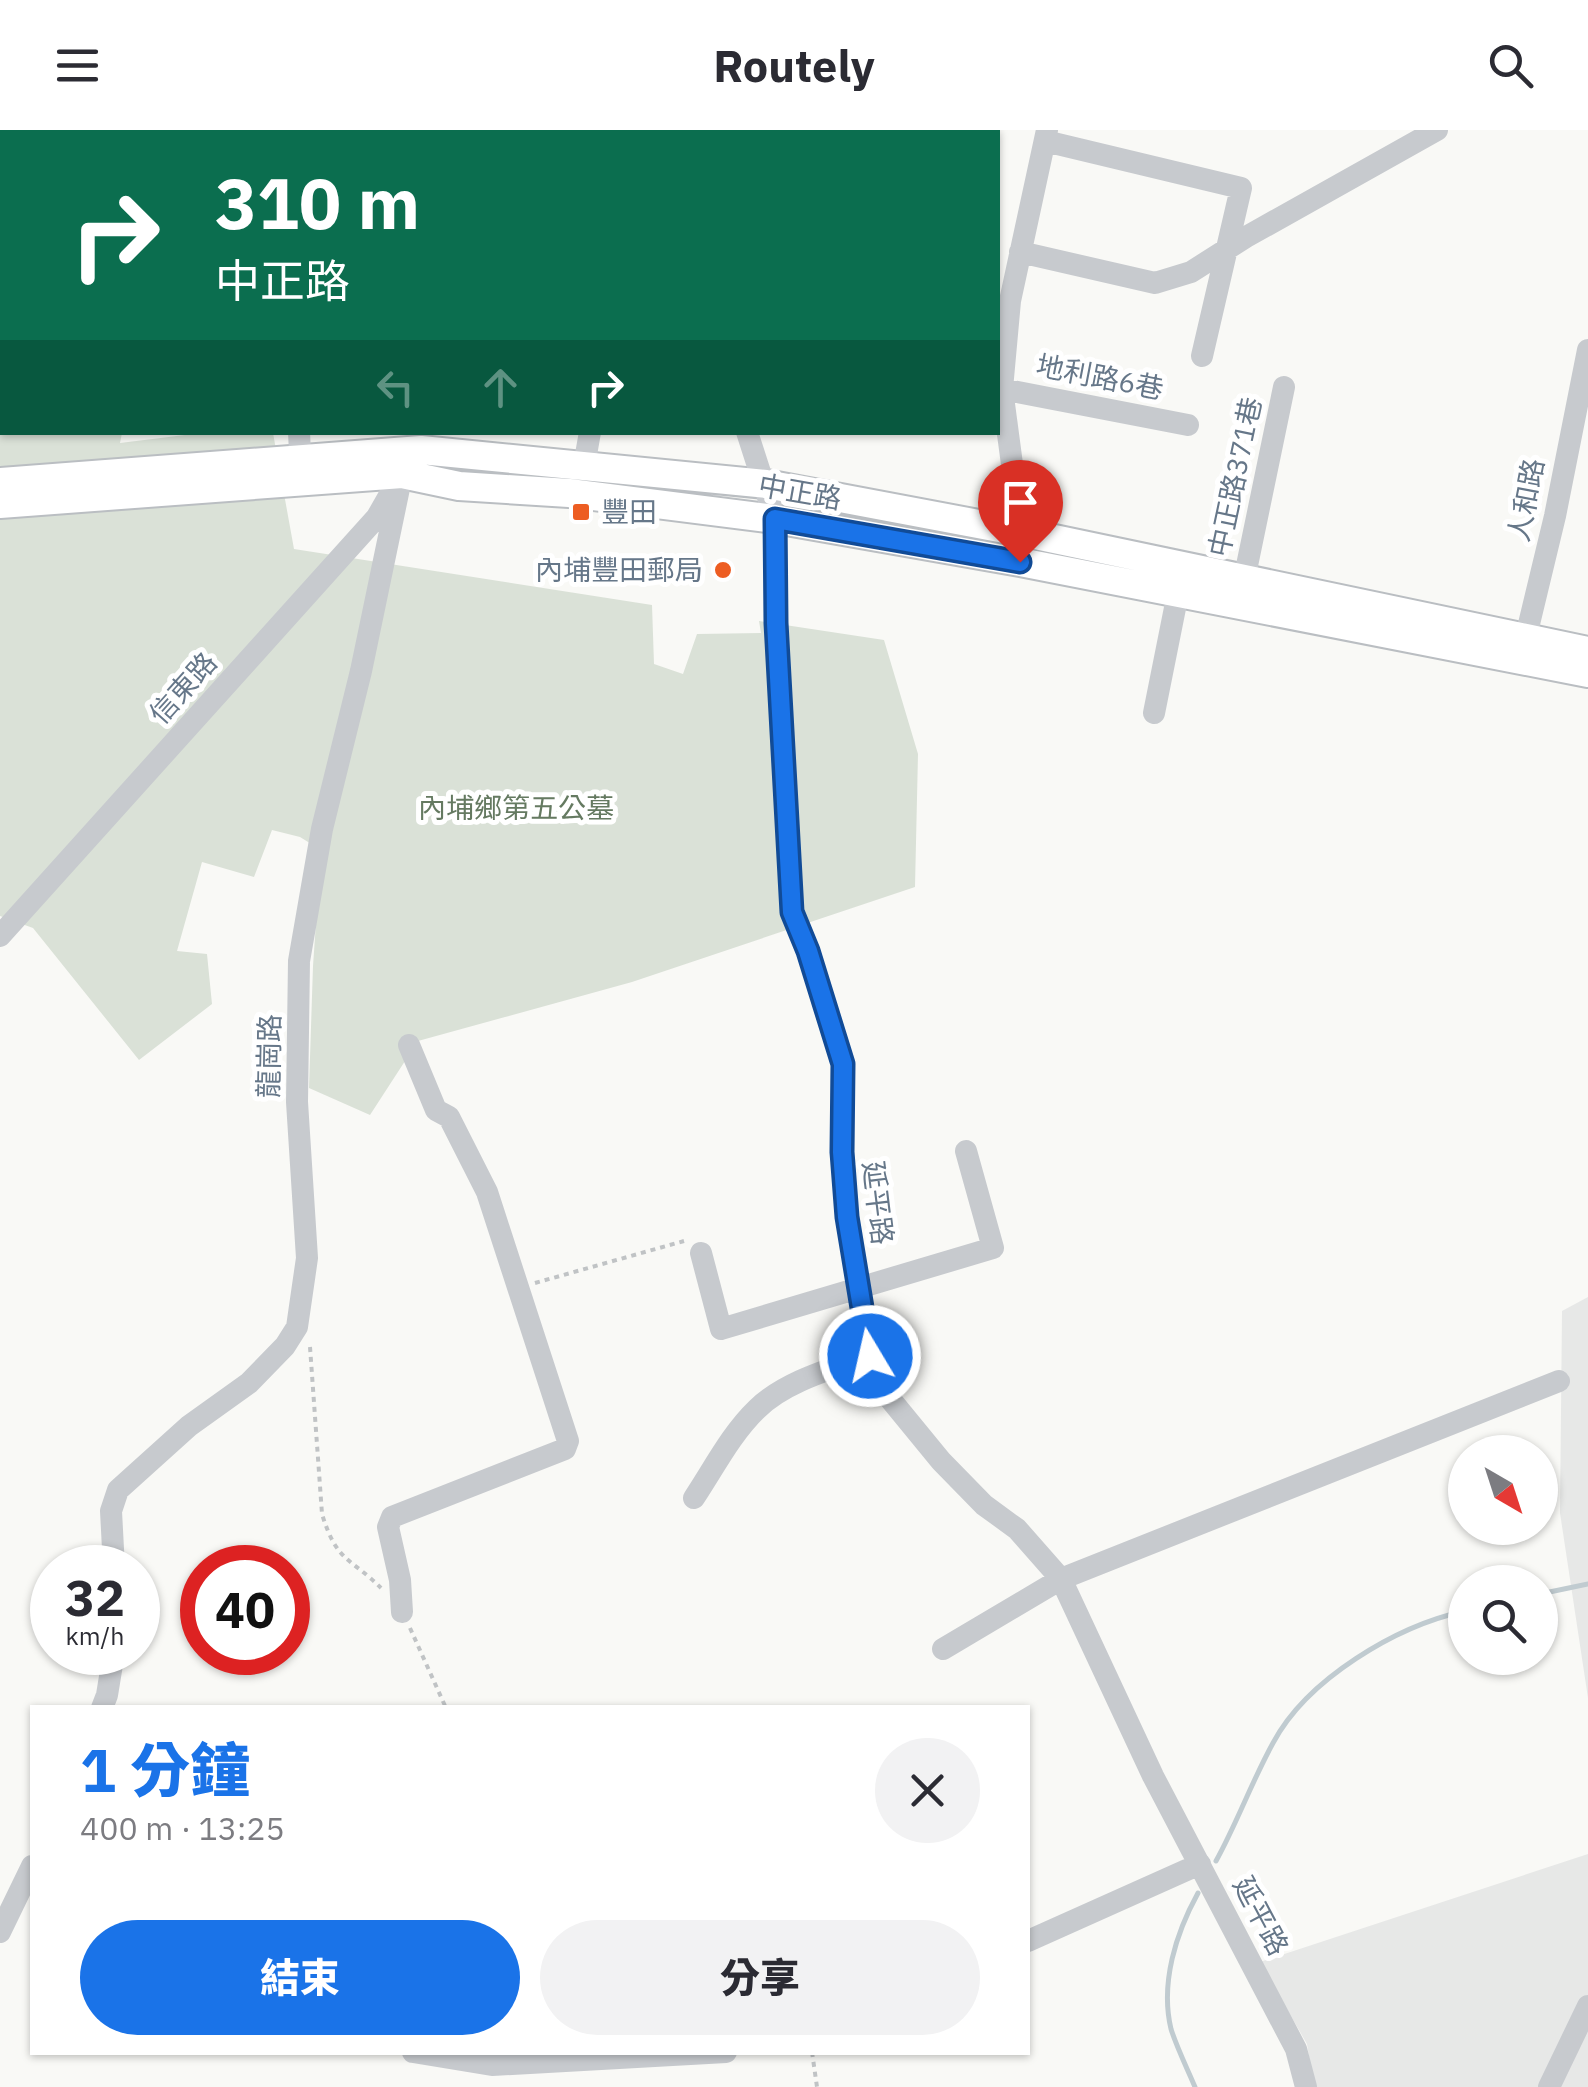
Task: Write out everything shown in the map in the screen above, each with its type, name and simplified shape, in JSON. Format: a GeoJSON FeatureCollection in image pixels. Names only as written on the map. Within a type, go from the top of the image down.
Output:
{"type":"FeatureCollection","features":[{"type":"Feature","properties":{"kind":"main road","name":"中正路"},"geometry":{"type":"LineString","coordinates":[[0,504],[426,441],[584,466],[766,484],[1020,532],[1244,580],[1522,651],[1588,673]]}},
{"type":"Feature","properties":{"kind":"main road","name":"中正路"},"geometry":{"type":"LineString","coordinates":[[0,482],[300,458],[459,486],[569,493],[775,519],[1522,651],[1588,651]]}},
{"type":"Feature","properties":{"kind":"street"},"geometry":{"type":"LineString","coordinates":[[1020,252],[1155,284],[1191,272],[1436,130]]}},
{"type":"Feature","properties":{"kind":"street"},"geometry":{"type":"LineString","coordinates":[[1020,532],[1002,389],[1004,300],[1020,252],[1046,136],[1241,188],[1202,356]]}},
{"type":"Feature","properties":{"kind":"street","name":"人和路"},"geometry":{"type":"LineString","coordinates":[[1522,651],[1556,516],[1588,350]]}},
{"type":"Feature","properties":{"kind":"street","name":"中正路371巷"},"geometry":{"type":"LineString","coordinates":[[1244,580],[1284,387]]}},
{"type":"Feature","properties":{"kind":"street","name":"地利路6巷"},"geometry":{"type":"LineString","coordinates":[[1002,389],[1188,425]]}},
{"type":"Feature","properties":{"kind":"street"},"geometry":{"type":"LineString","coordinates":[[584,466],[589,435]]}},
{"type":"Feature","properties":{"kind":"street","name":"延平路"},"geometry":{"type":"LineString","coordinates":[[748,435],[775,519],[776,623],[792,912],[843,1064],[847,1217],[870,1356],[882,1389],[906,1422],[984,1505],[1017,1529],[1061,1578],[1154,1776],[1296,2049],[1306,2087]]}},
{"type":"Feature","properties":{"kind":"street","name":"信東路"},"geometry":{"type":"LineString","coordinates":[[0,936],[377,517],[426,441]]}},
{"type":"Feature","properties":{"kind":"street","name":"龍崗路"},"geometry":{"type":"LineString","coordinates":[[297,1327],[307,1258],[298,1102],[299,961],[322,829],[365,652],[402,474]]}},
{"type":"Feature","properties":{"kind":"street"},"geometry":{"type":"LineString","coordinates":[[1154,714],[1178,593]]}},
{"type":"Feature","properties":{"kind":"street"},"geometry":{"type":"LineString","coordinates":[[402,1612],[400,1580],[388,1527],[392,1517],[565,1449],[568,1441],[487,1192],[448,1117],[436,1110],[409,1045]]}},
{"type":"Feature","properties":{"kind":"street"},"geometry":{"type":"LineString","coordinates":[[693,1247],[721,1329],[992,1248],[966,1151]]}},
{"type":"Feature","properties":{"kind":"street"},"geometry":{"type":"LineString","coordinates":[[113,1545],[111,1511],[118,1490],[190,1426],[249,1382],[285,1346],[297,1327]]}},
{"type":"Feature","properties":{"kind":"street"},"geometry":{"type":"LineString","coordinates":[[694,1498],[736,1433],[760,1406],[825,1371],[870,1356]]}},
{"type":"Feature","properties":{"kind":"street"},"geometry":{"type":"LineString","coordinates":[[944,1649],[1061,1578],[1559,1381]]}},
{"type":"Feature","properties":{"kind":"street"},"geometry":{"type":"LineString","coordinates":[[103,1705],[110,1675]]}},
{"type":"Feature","properties":{"kind":"street"},"geometry":{"type":"LineString","coordinates":[[1030,1940],[1200,1864]]}},
{"type":"Feature","properties":{"kind":"street"},"geometry":{"type":"LineString","coordinates":[[0,1932],[30,1870]]}},
{"type":"Feature","properties":{"kind":"street"},"geometry":{"type":"LineString","coordinates":[[1549,2087],[1588,2006]]}},
{"type":"Feature","properties":{"kind":"street","name":"延平路"},"geometry":{"type":"LineString","coordinates":[[1295,2087],[1296,2049]]}},
{"type":"Feature","properties":{"kind":"street"},"geometry":{"type":"LineString","coordinates":[[431,2055],[492,2065],[672,2055]]}},
{"type":"Feature","properties":{"kind":"path"},"geometry":{"type":"LineString","coordinates":[[518,1288],[693,1247]]}},
{"type":"Feature","properties":{"kind":"path"},"geometry":{"type":"LineString","coordinates":[[297,1327],[309,1340],[322,1514],[328,1533],[340,1556],[376,1583],[402,1612],[445,1705]]}},
{"type":"Feature","properties":{"kind":"path"},"geometry":{"type":"LineString","coordinates":[[812,2055],[817,2087]]}},
{"type":"Feature","properties":{"kind":"shaded area"},"geometry":{"type":"Polygon","coordinates":[[[1588,1297],[1588,1698],[1560,1513],[1562,1311],[1588,1297]]]}},
{"type":"Feature","properties":{"kind":"shaded area"},"geometry":{"type":"Polygon","coordinates":[[[1588,1854],[1588,2087],[1314,2087],[1307,2044],[1260,1962],[1588,1854]]]}},
{"type":"Feature","properties":{"kind":"green space","name":"內埔鄉第五公墓"},"geometry":{"type":"Polygon","coordinates":[[[0,435],[122,435],[120,443],[185,435],[273,435],[294,549],[652,605],[654,664],[683,674],[697,634],[761,633],[759,621],[884,640],[918,754],[915,887],[632,982],[418,1041],[370,1115],[309,1088],[321,850],[300,837],[272,830],[254,877],[202,862],[177,951],[207,954],[212,1004],[139,1060],[33,928],[0,916],[0,435]]]}},
{"type":"Feature","properties":{"kind":"waterway"},"geometry":{"type":"LineString","coordinates":[[1558,1590],[1588,1584]]}},
{"type":"Feature","properties":{"kind":"waterway"},"geometry":{"type":"LineString","coordinates":[[1216,1861],[1273,1743],[1308,1697],[1330,1677],[1383,1642],[1448,1615]]}},
{"type":"Feature","properties":{"kind":"waterway"},"geometry":{"type":"LineString","coordinates":[[1195,2087],[1171,2029],[1167,1994],[1177,1941],[1198,1893]]}},
{"type":"Feature","properties":{"kind":"place","name":"豐田"},"geometry":{"type":"Point","coordinates":[581,512]}},
{"type":"Feature","properties":{"kind":"place","name":"內埔豐田郵局"},"geometry":{"type":"Point","coordinates":[723,570]}},
{"type":"Feature","properties":{"kind":"route"},"geometry":{"type":"LineString","coordinates":[[870,1356],[847,1217],[842,1152],[843,1064],[792,912],[776,623],[775,519],[1020,562]]}}]}
